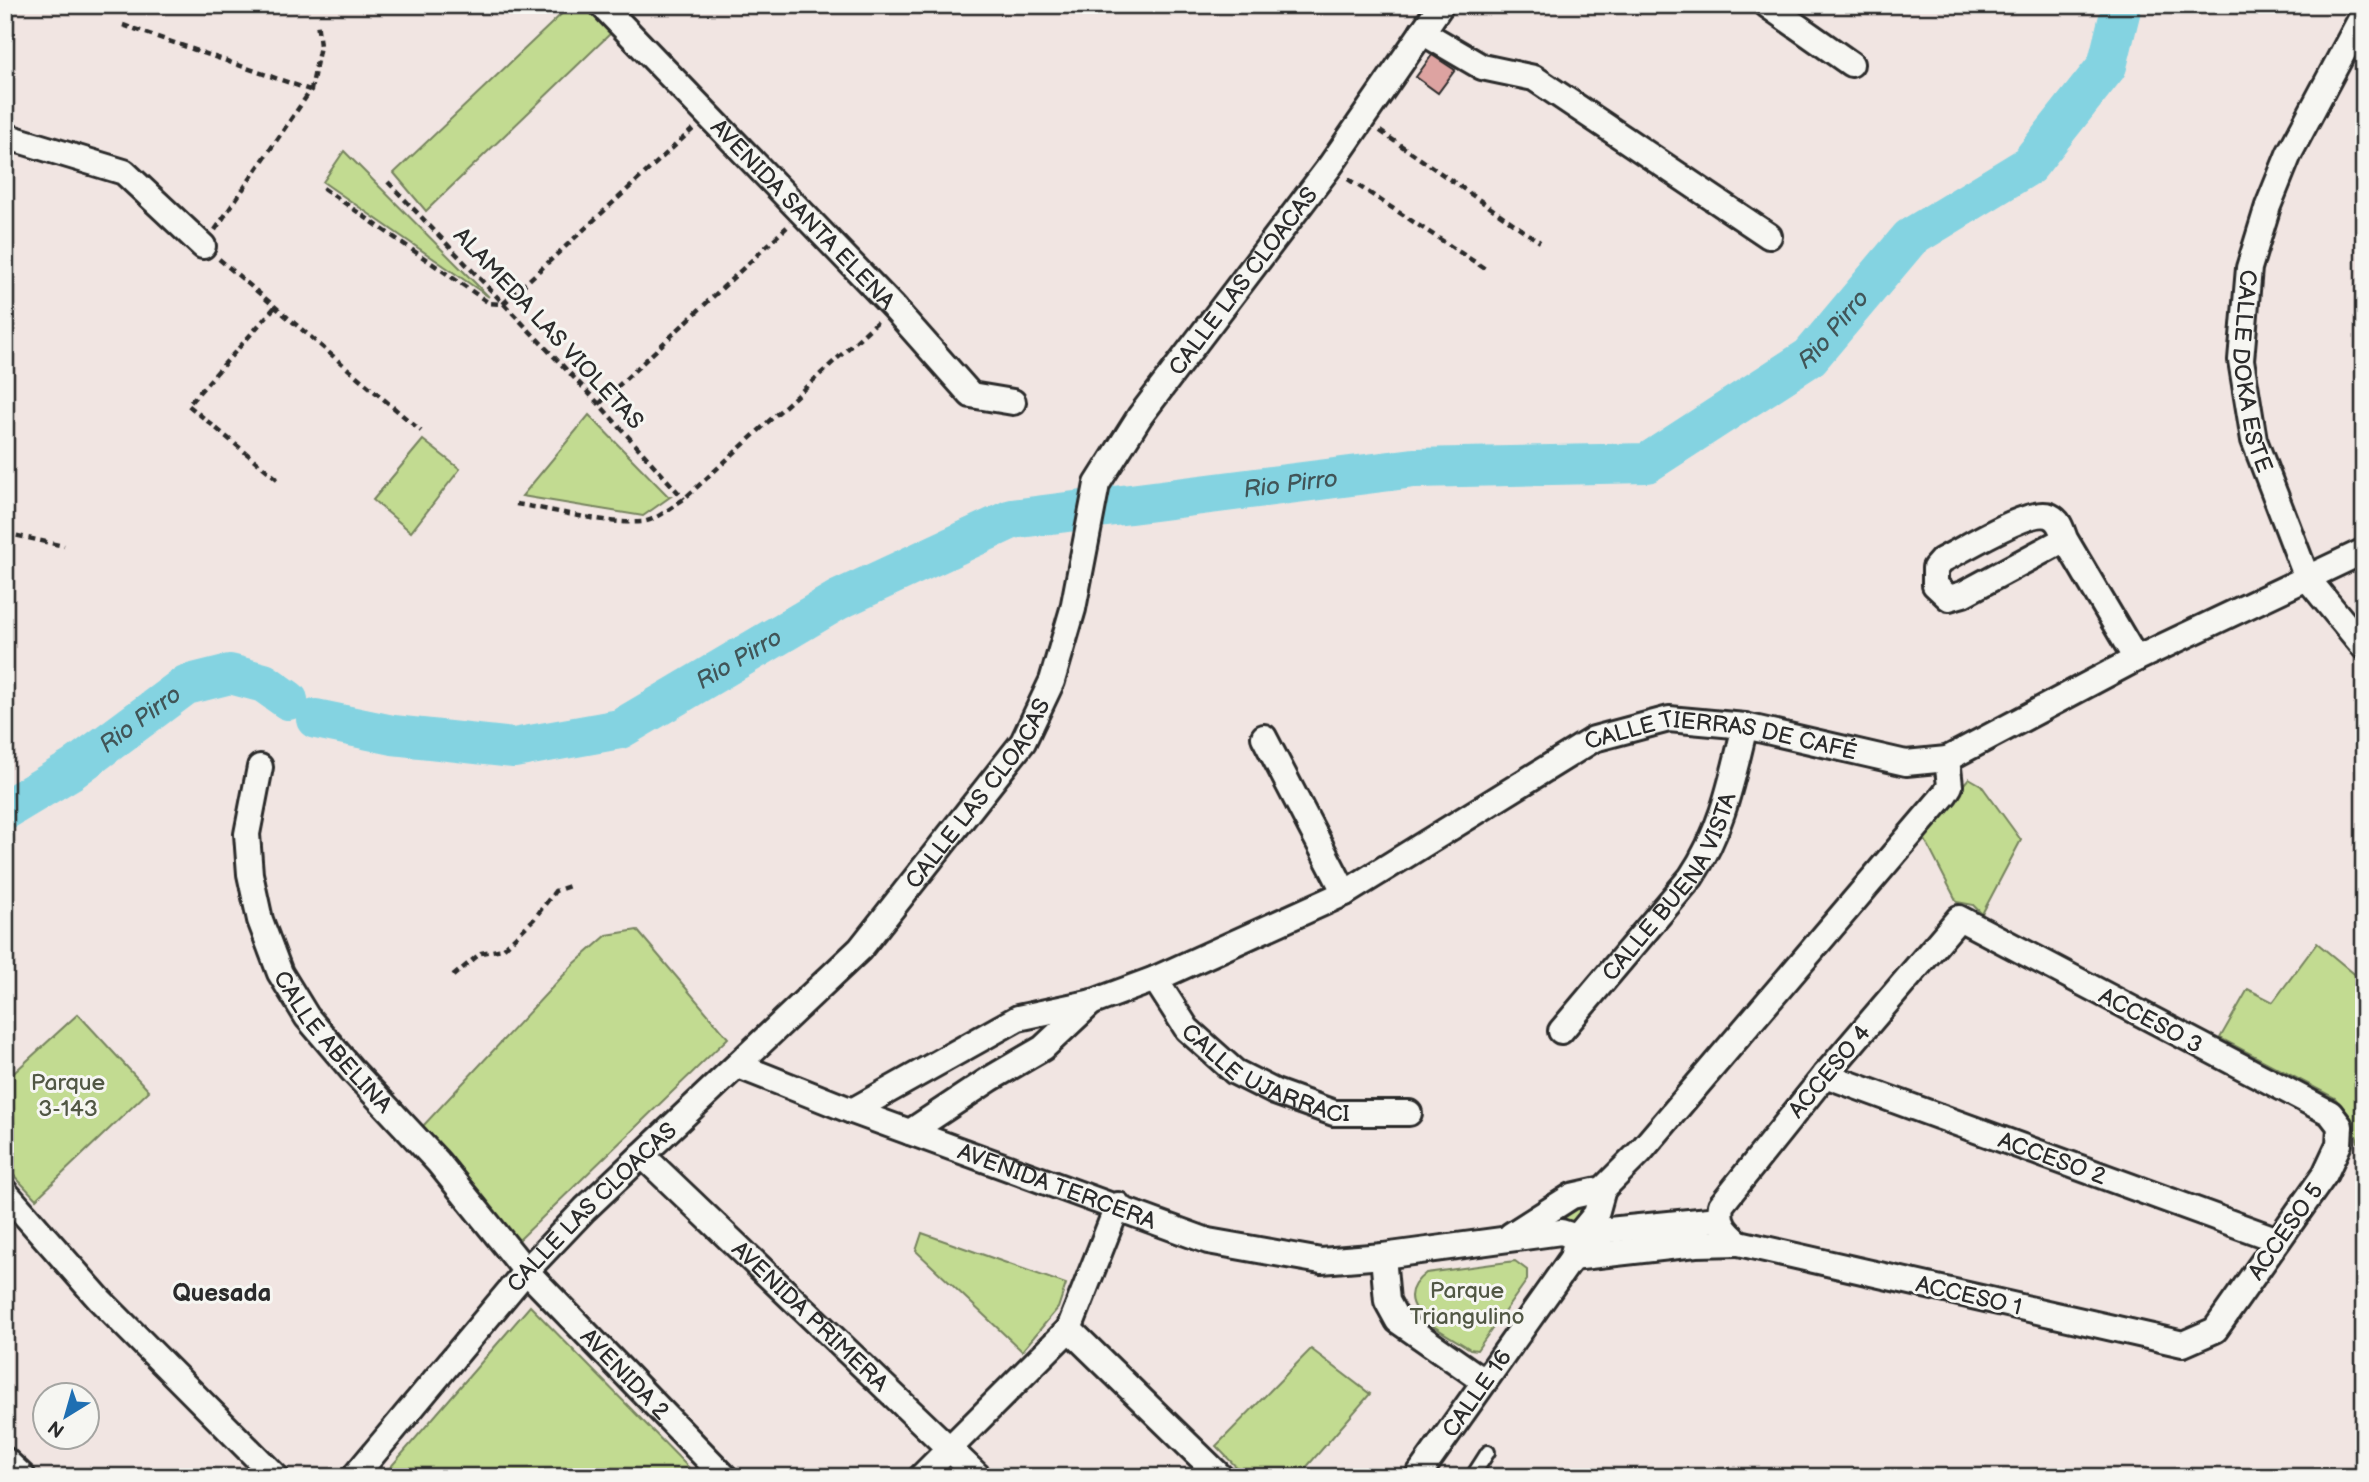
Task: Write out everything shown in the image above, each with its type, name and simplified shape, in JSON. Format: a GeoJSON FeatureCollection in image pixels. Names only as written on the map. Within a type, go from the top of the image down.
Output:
{"type":"FeatureCollection","features":[{"type":"Feature","properties":{"kind":"street","name":"AVENIDA SANTA ELENA"},"geometry":{"type":"LineString","coordinates":[[603,5],[893,307],[971,395],[1013,402]]}},
{"type":"Feature","properties":{"kind":"street","name":"CALLE LAS CLOACAS"},"geometry":{"type":"LineString","coordinates":[[354,1477],[526,1271],[642,1155],[860,949],[1023,742],[1052,681],[1073,610],[1083,544],[1097,484],[1140,416],[1364,120],[1440,5]]}},
{"type":"Feature","properties":{"kind":"street"},"geometry":{"type":"LineString","coordinates":[[1767,5],[1851,64]]}},
{"type":"Feature","properties":{"kind":"street","name":"CALLE DOKA ESTE"},"geometry":{"type":"LineString","coordinates":[[2364,13],[2289,154],[2268,206],[2249,268],[2241,360],[2254,440],[2306,578],[2364,647]]}},
{"type":"Feature","properties":{"kind":"street"},"geometry":{"type":"LineString","coordinates":[[1422,32],[1482,67],[1534,78],[1769,236]]}},
{"type":"Feature","properties":{"kind":"street"},"geometry":{"type":"LineString","coordinates":[[5,136],[124,172],[203,246]]}},
{"type":"Feature","properties":{"kind":"street"},"geometry":{"type":"LineString","coordinates":[[2065,539],[1963,594],[1949,598],[1936,585],[1935,568],[1942,560],[2029,516],[2049,515],[2059,523],[2065,539],[2136,659]]}},
{"type":"Feature","properties":{"kind":"street","name":"CALLE TIERRAS DE CAFÉ"},"geometry":{"type":"LineString","coordinates":[[852,1111],[1018,1018],[1093,1002],[1155,979],[1345,893],[1594,739],[1669,719],[1745,726],[1906,763],[1947,759],[2136,659],[2364,551]]}},
{"type":"Feature","properties":{"kind":"street","name":"CALLE BUENA VISTA"},"geometry":{"type":"LineString","coordinates":[[1561,1031],[1691,877],[1709,850],[1727,800],[1745,726]]}},
{"type":"Feature","properties":{"kind":"street"},"geometry":{"type":"LineString","coordinates":[[1264,737],[1345,893]]}},
{"type":"Feature","properties":{"kind":"street"},"geometry":{"type":"LineString","coordinates":[[1503,1241],[1572,1196],[1603,1189],[1649,1141],[1945,794],[1951,778],[1947,759]]}},
{"type":"Feature","properties":{"kind":"street","name":"CALLE ABELINA"},"geometry":{"type":"LineString","coordinates":[[260,767],[247,834],[250,874],[260,920],[280,973],[307,1017],[352,1070],[438,1162],[526,1271]]}},
{"type":"Feature","properties":{"kind":"street","name":"ACCESO 4"},"geometry":{"type":"LineString","coordinates":[[1728,1231],[1721,1205],[1825,1074],[1959,918]]}},
{"type":"Feature","properties":{"kind":"street","name":"ACCESO 3"},"geometry":{"type":"LineString","coordinates":[[1959,918],[2330,1113],[2340,1126]]}},
{"type":"Feature","properties":{"kind":"street","name":"CALLE UJARRACI"},"geometry":{"type":"LineString","coordinates":[[1155,979],[1187,1029],[1235,1072],[1275,1092],[1334,1113],[1409,1113]]}},
{"type":"Feature","properties":{"kind":"street","name":"CALLE TIERRAS DE CAFÉ"},"geometry":{"type":"LineString","coordinates":[[910,1132],[1043,1048],[1093,1002]]}},
{"type":"Feature","properties":{"kind":"street","name":"AVENIDA TERCERA"},"geometry":{"type":"LineString","coordinates":[[739,1066],[852,1111],[1118,1205],[1208,1241],[1321,1261],[1383,1256],[1561,1232],[1575,1247]]}},
{"type":"Feature","properties":{"kind":"street","name":"ACCESO 2"},"geometry":{"type":"LineString","coordinates":[[1825,1074],[2278,1240]]}},
{"type":"Feature","properties":{"kind":"street","name":"ACCESO 5"},"geometry":{"type":"LineString","coordinates":[[2215,1330],[2325,1174],[2339,1144],[2340,1126]]}},
{"type":"Feature","properties":{"kind":"street","name":"AVENIDA PRIMERA"},"geometry":{"type":"LineString","coordinates":[[642,1155],[979,1477]]}},
{"type":"Feature","properties":{"kind":"street","name":"CALLE 16"},"geometry":{"type":"LineString","coordinates":[[1419,1476],[1575,1247],[1595,1214],[1603,1189]]}},
{"type":"Feature","properties":{"kind":"street"},"geometry":{"type":"LineString","coordinates":[[6,1193],[100,1300],[275,1477]]}},
{"type":"Feature","properties":{"kind":"street"},"geometry":{"type":"LineString","coordinates":[[921,1477],[1069,1329],[1118,1205]]}},
{"type":"Feature","properties":{"kind":"street","name":"ACCESO 1"},"geometry":{"type":"LineString","coordinates":[[1575,1247],[1682,1245],[1728,1231],[2183,1344],[2215,1330]]}},
{"type":"Feature","properties":{"kind":"street"},"geometry":{"type":"LineString","coordinates":[[1383,1256],[1387,1301],[1398,1321],[1484,1381]]}},
{"type":"Feature","properties":{"kind":"street","name":"AVENIDA 2"},"geometry":{"type":"LineString","coordinates":[[526,1271],[724,1477]]}},
{"type":"Feature","properties":{"kind":"street"},"geometry":{"type":"LineString","coordinates":[[1069,1329],[1221,1477]]}},
{"type":"Feature","properties":{"kind":"street"},"geometry":{"type":"LineString","coordinates":[[5,1460],[23,1477]]}},
{"type":"Feature","properties":{"kind":"lane"},"geometry":{"type":"LineString","coordinates":[[1472,1477],[1488,1452]]}},
{"type":"Feature","properties":{"kind":"path"},"geometry":{"type":"LineString","coordinates":[[317,20],[320,46],[311,90],[203,246],[421,431]]}},
{"type":"Feature","properties":{"kind":"path"},"geometry":{"type":"LineString","coordinates":[[123,25],[311,90]]}},
{"type":"Feature","properties":{"kind":"path"},"geometry":{"type":"LineString","coordinates":[[323,188],[489,303],[503,304],[709,114]]}},
{"type":"Feature","properties":{"kind":"path"},"geometry":{"type":"LineString","coordinates":[[1364,120],[1540,242]]}},
{"type":"Feature","properties":{"kind":"path"},"geometry":{"type":"LineString","coordinates":[[1330,166],[1487,270]]}},
{"type":"Feature","properties":{"kind":"path","name":"ALAMEDA LAS VIOLETAS"},"geometry":{"type":"LineString","coordinates":[[388,182],[599,404],[684,499]]}},
{"type":"Feature","properties":{"kind":"path"},"geometry":{"type":"LineString","coordinates":[[599,404],[803,212]]}},
{"type":"Feature","properties":{"kind":"path"},"geometry":{"type":"LineString","coordinates":[[275,307],[188,405],[281,482]]}},
{"type":"Feature","properties":{"kind":"path"},"geometry":{"type":"LineString","coordinates":[[516,504],[643,522],[684,499],[893,307]]}},
{"type":"Feature","properties":{"kind":"path"},"geometry":{"type":"LineString","coordinates":[[5,533],[64,546]]}},
{"type":"Feature","properties":{"kind":"path"},"geometry":{"type":"LineString","coordinates":[[453,976],[481,953],[503,948],[534,919],[555,891],[570,886]]}},
{"type":"Feature","properties":{"kind":"green space"},"geometry":{"type":"Polygon","coordinates":[[[571,5],[585,5],[612,32],[426,211],[394,173],[571,5]]]}},
{"type":"Feature","properties":{"kind":"green space"},"geometry":{"type":"Polygon","coordinates":[[[344,151],[489,297],[323,182],[344,151]]]}},
{"type":"Feature","properties":{"kind":"green space"},"geometry":{"type":"Polygon","coordinates":[[[589,415],[670,497],[643,516],[522,496],[589,415]]]}},
{"type":"Feature","properties":{"kind":"green space"},"geometry":{"type":"Polygon","coordinates":[[[423,440],[460,469],[411,532],[373,500],[423,440]]]}},
{"type":"Feature","properties":{"kind":"green space"},"geometry":{"type":"Polygon","coordinates":[[[1969,778],[1981,785],[2021,840],[1982,914],[1973,905],[1957,902],[1922,834],[1969,778]]]}},
{"type":"Feature","properties":{"kind":"green space"},"geometry":{"type":"Polygon","coordinates":[[[637,930],[728,1038],[518,1241],[422,1127],[574,964],[607,935],[637,930]]]}},
{"type":"Feature","properties":{"kind":"green space"},"geometry":{"type":"Polygon","coordinates":[[[2317,943],[2364,982],[2364,1143],[2358,1142],[2350,1117],[2335,1098],[2220,1038],[2248,989],[2273,1002],[2317,943]]]}},
{"type":"Feature","properties":{"kind":"green space","name":"Parque 3-143"},"geometry":{"type":"Polygon","coordinates":[[[78,1014],[149,1091],[36,1199],[5,1166],[5,1081],[78,1014]]]}},
{"type":"Feature","properties":{"kind":"green space"},"geometry":{"type":"Polygon","coordinates":[[[1592,1198],[1578,1223],[1549,1222],[1592,1198]]]}},
{"type":"Feature","properties":{"kind":"green space"},"geometry":{"type":"Polygon","coordinates":[[[922,1233],[1066,1284],[1058,1308],[1022,1351],[916,1251],[922,1233]]]}},
{"type":"Feature","properties":{"kind":"green space","name":"Parque Triangulino"},"geometry":{"type":"Polygon","coordinates":[[[1515,1261],[1527,1270],[1527,1280],[1477,1350],[1470,1349],[1433,1326],[1414,1307],[1411,1296],[1414,1285],[1426,1273],[1515,1261]]]}},
{"type":"Feature","properties":{"kind":"green space"},"geometry":{"type":"Polygon","coordinates":[[[530,1306],[698,1477],[382,1477],[530,1306]]]}},
{"type":"Feature","properties":{"kind":"green space"},"geometry":{"type":"Polygon","coordinates":[[[1311,1349],[1370,1394],[1298,1477],[1246,1477],[1216,1446],[1311,1349]]]}},
{"type":"Feature","properties":{"kind":"building"},"geometry":{"type":"Polygon","coordinates":[[[1432,55],[1455,70],[1438,93],[1416,77],[1432,55]]]}},
{"type":"Feature","properties":{"kind":"waterway","name":"Rio Pirro"},"geometry":{"type":"LineString","coordinates":[[316,719],[393,735],[514,748],[620,729],[838,600],[1012,519],[1414,468],[1647,463],[1810,357],[1910,238],[2028,166],[2107,66],[2122,5]]}},
{"type":"Feature","properties":{"kind":"waterway","name":"Rio Pirro"},"geometry":{"type":"LineString","coordinates":[[5,810],[73,769],[186,685],[230,674],[264,683],[288,700]]}},
{"type":"Feature","properties":{"kind":"district","name":"Quesada"},"geometry":{"type":"Point","coordinates":[222,1293]}}]}
